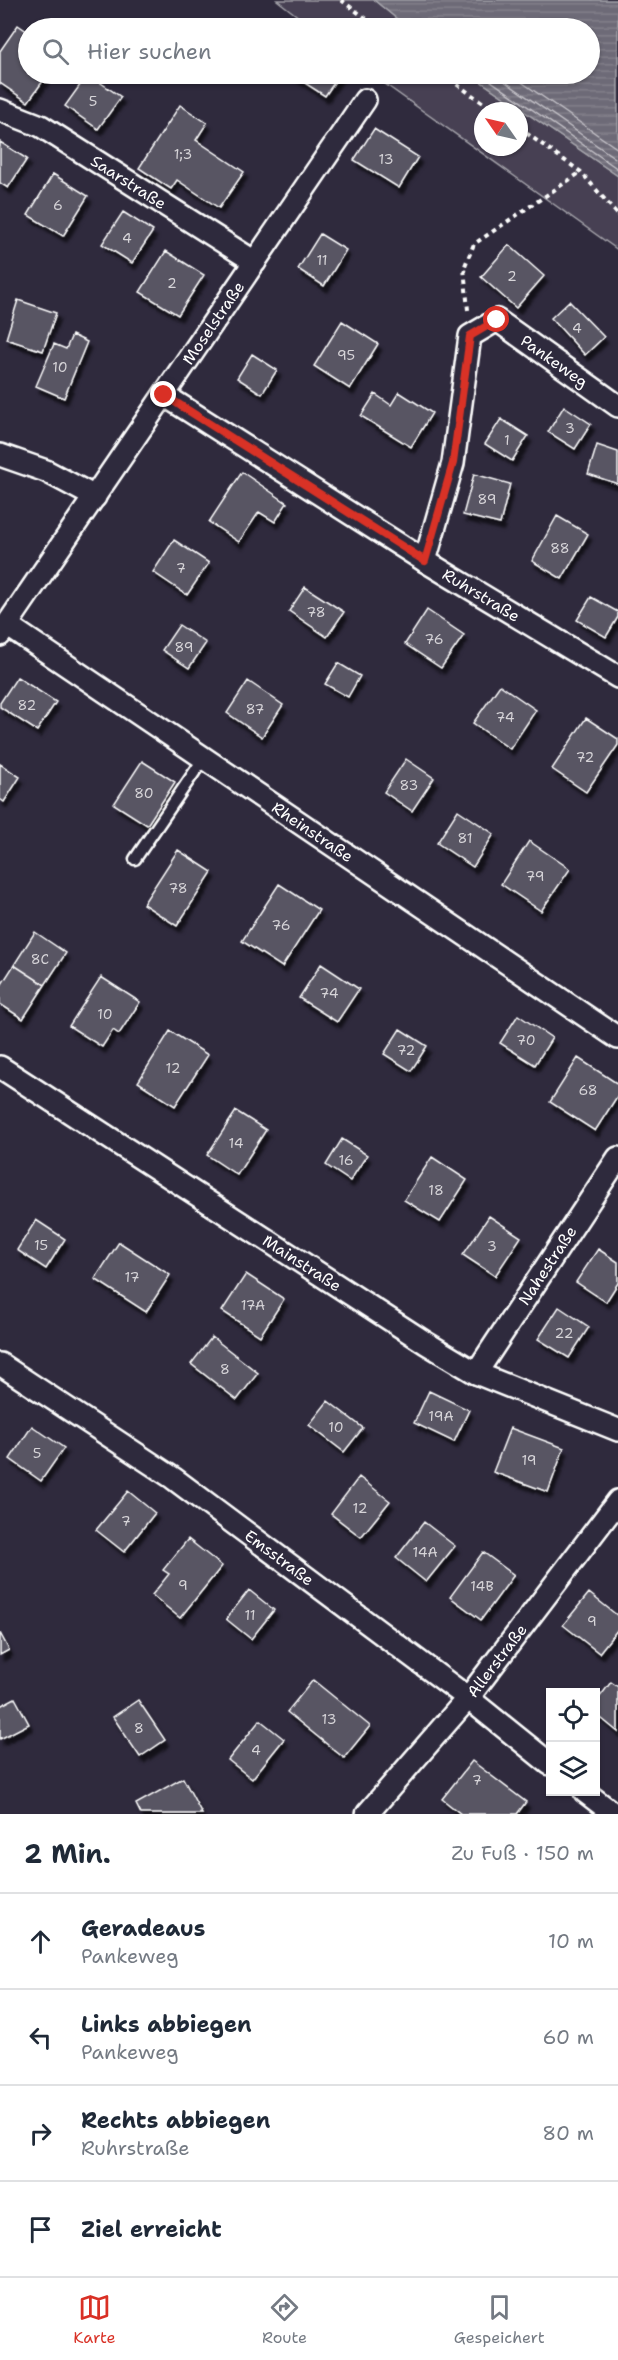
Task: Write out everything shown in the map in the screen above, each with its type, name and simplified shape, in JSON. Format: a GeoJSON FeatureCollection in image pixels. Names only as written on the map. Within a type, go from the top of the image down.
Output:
{"type":"FeatureCollection","features":[{"type":"Feature","properties":{"kind":"street","name":"Moselstraße"},"geometry":{"type":"LineString","coordinates":[[4,631],[365,100]]}},
{"type":"Feature","properties":{"kind":"street","name":"Saarstraße"},"geometry":{"type":"LineString","coordinates":[[0,110],[41,126],[255,262]]}},
{"type":"Feature","properties":{"kind":"street","name":"Pankeweg"},"geometry":{"type":"LineString","coordinates":[[470,336],[497,320],[618,405]]}},
{"type":"Feature","properties":{"kind":"street"},"geometry":{"type":"LineString","coordinates":[[425,561],[453,463],[470,336]]}},
{"type":"Feature","properties":{"kind":"street","name":"Ruhrstraße"},"geometry":{"type":"LineString","coordinates":[[164,395],[425,561],[618,677]]}},
{"type":"Feature","properties":{"kind":"street"},"geometry":{"type":"LineString","coordinates":[[0,455],[46,471],[95,497]]}},
{"type":"Feature","properties":{"kind":"street","name":"Rheinstraße"},"geometry":{"type":"LineString","coordinates":[[4,631],[204,758],[618,1038]]}},
{"type":"Feature","properties":{"kind":"street","name":"Mainstraße"},"geometry":{"type":"LineString","coordinates":[[0,1067],[476,1373],[618,1430]]}},
{"type":"Feature","properties":{"kind":"street","name":"Nahestraße"},"geometry":{"type":"LineString","coordinates":[[476,1373],[618,1158]]}},
{"type":"Feature","properties":{"kind":"street","name":"Emsstraße"},"geometry":{"type":"LineString","coordinates":[[0,1364],[173,1478],[468,1698],[546,1761]]}},
{"type":"Feature","properties":{"kind":"street","name":"Allerstraße"},"geometry":{"type":"LineString","coordinates":[[367,1814],[468,1698],[618,1501]]}},
{"type":"Feature","properties":{"kind":"street"},"geometry":{"type":"LineString","coordinates":[[591,1796],[614,1814]]}},
{"type":"Feature","properties":{"kind":"lane"},"geometry":{"type":"LineString","coordinates":[[135,859],[204,758]]}},
{"type":"Feature","properties":{"kind":"path"},"geometry":{"type":"LineString","coordinates":[[341,0],[366,18]]}},
{"type":"Feature","properties":{"kind":"path"},"geometry":{"type":"LineString","coordinates":[[456,84],[482,102]]}},
{"type":"Feature","properties":{"kind":"path"},"geometry":{"type":"LineString","coordinates":[[528,134],[581,172],[618,215]]}},
{"type":"Feature","properties":{"kind":"path"},"geometry":{"type":"LineString","coordinates":[[470,336],[464,268],[474,244],[581,172]]}},
{"type":"Feature","properties":{"kind":"shaded area"},"geometry":{"type":"Polygon","coordinates":[[[277,0],[374,0],[396,18],[300,18],[277,0]]]}},
{"type":"Feature","properties":{"kind":"shaded area"},"geometry":{"type":"Polygon","coordinates":[[[385,84],[485,84],[511,102],[474,102],[474,147],[385,84]]]}},
{"type":"Feature","properties":{"kind":"shaded area"},"geometry":{"type":"Polygon","coordinates":[[[528,114],[618,176],[618,250],[486,156],[528,156],[528,114]]]}},
{"type":"Feature","properties":{"kind":"water"},"geometry":{"type":"Polygon","coordinates":[[[374,0],[618,0],[618,176],[528,114],[528,102],[511,102],[485,84],[600,84],[600,18],[396,18],[374,0]]]}},
{"type":"Feature","properties":{"kind":"building"},"geometry":{"type":"Polygon","coordinates":[[[18,25],[18,84],[41,84],[28,102],[0,83],[0,51],[18,25]]]}},
{"type":"Feature","properties":{"kind":"building"},"geometry":{"type":"Polygon","coordinates":[[[81,84],[102,84],[121,97],[98,129],[65,106],[81,84]]]}},
{"type":"Feature","properties":{"kind":"building"},"geometry":{"type":"Polygon","coordinates":[[[306,84],[333,84],[325,96],[306,84]]]}},
{"type":"Feature","properties":{"kind":"building"},"geometry":{"type":"Polygon","coordinates":[[[180,105],[207,123],[196,140],[244,172],[219,208],[177,180],[171,189],[139,168],[180,105]]]}},
{"type":"Feature","properties":{"kind":"building"},"geometry":{"type":"Polygon","coordinates":[[[374,129],[418,157],[399,188],[354,160],[374,129]]]}},
{"type":"Feature","properties":{"kind":"building"},"geometry":{"type":"Polygon","coordinates":[[[0,142],[27,159],[8,188],[0,183],[0,142]]]}},
{"type":"Feature","properties":{"kind":"building"},"geometry":{"type":"Polygon","coordinates":[[[53,174],[88,196],[63,236],[28,215],[53,174]]]}},
{"type":"Feature","properties":{"kind":"building"},"geometry":{"type":"Polygon","coordinates":[[[123,212],[153,231],[132,263],[102,244],[123,212]]]}},
{"type":"Feature","properties":{"kind":"building"},"geometry":{"type":"Polygon","coordinates":[[[320,234],[346,250],[324,286],[298,269],[320,234]]]}},
{"type":"Feature","properties":{"kind":"building"},"geometry":{"type":"Polygon","coordinates":[[[509,245],[544,276],[516,308],[481,277],[509,245]]]}},
{"type":"Feature","properties":{"kind":"building"},"geometry":{"type":"Polygon","coordinates":[[[166,251],[204,275],[178,315],[140,292],[166,251]]]}},
{"type":"Feature","properties":{"kind":"building"},"geometry":{"type":"Polygon","coordinates":[[[18,300],[56,313],[43,351],[6,339],[18,300]]]}},
{"type":"Feature","properties":{"kind":"building"},"geometry":{"type":"Polygon","coordinates":[[[569,301],[604,337],[585,355],[551,318],[569,301]]]}},
{"type":"Feature","properties":{"kind":"building"},"geometry":{"type":"Polygon","coordinates":[[[342,321],[378,344],[350,389],[314,366],[342,321]]]}},
{"type":"Feature","properties":{"kind":"building"},"geometry":{"type":"Polygon","coordinates":[[[72,335],[87,342],[64,398],[36,386],[54,344],[66,349],[72,335]]]}},
{"type":"Feature","properties":{"kind":"building"},"geometry":{"type":"Polygon","coordinates":[[[252,354],[277,370],[262,394],[237,378],[252,354]]]}},
{"type":"Feature","properties":{"kind":"building"},"geometry":{"type":"Polygon","coordinates":[[[399,392],[432,413],[411,447],[361,416],[375,394],[391,405],[399,392]]]}},
{"type":"Feature","properties":{"kind":"building"},"geometry":{"type":"Polygon","coordinates":[[[564,406],[591,424],[575,449],[548,432],[564,406]]]}},
{"type":"Feature","properties":{"kind":"building"},"geometry":{"type":"Polygon","coordinates":[[[501,419],[528,436],[512,461],[485,444],[501,419]]]}},
{"type":"Feature","properties":{"kind":"building"},"geometry":{"type":"Polygon","coordinates":[[[597,445],[618,452],[618,484],[588,474],[597,445]]]}},
{"type":"Feature","properties":{"kind":"building"},"geometry":{"type":"Polygon","coordinates":[[[242,472],[287,503],[275,522],[259,512],[239,542],[209,522],[242,472]]]}},
{"type":"Feature","properties":{"kind":"building"},"geometry":{"type":"Polygon","coordinates":[[[474,474],[510,484],[500,524],[463,515],[474,474]]]}},
{"type":"Feature","properties":{"kind":"building"},"geometry":{"type":"Polygon","coordinates":[[[557,516],[588,534],[562,579],[532,561],[557,516]]]}},
{"type":"Feature","properties":{"kind":"building"},"geometry":{"type":"Polygon","coordinates":[[[174,540],[209,563],[187,595],[153,572],[174,540]]]}},
{"type":"Feature","properties":{"kind":"building"},"geometry":{"type":"Polygon","coordinates":[[[305,587],[344,612],[327,637],[289,611],[305,587]]]}},
{"type":"Feature","properties":{"kind":"building"},"geometry":{"type":"Polygon","coordinates":[[[591,597],[618,612],[618,617],[606,637],[577,620],[591,597]]]}},
{"type":"Feature","properties":{"kind":"building"},"geometry":{"type":"Polygon","coordinates":[[[427,610],[464,635],[441,668],[405,644],[427,610]]]}},
{"type":"Feature","properties":{"kind":"building"},"geometry":{"type":"Polygon","coordinates":[[[179,625],[206,643],[189,668],[162,650],[179,625]]]}},
{"type":"Feature","properties":{"kind":"building"},"geometry":{"type":"Polygon","coordinates":[[[338,663],[360,676],[348,697],[325,684],[338,663]]]}},
{"type":"Feature","properties":{"kind":"building"},"geometry":{"type":"Polygon","coordinates":[[[17,677],[56,702],[37,731],[0,707],[0,703],[17,677]]]}},
{"type":"Feature","properties":{"kind":"building"},"geometry":{"type":"Polygon","coordinates":[[[248,681],[283,705],[262,737],[227,713],[248,681]]]}},
{"type":"Feature","properties":{"kind":"building"},"geometry":{"type":"Polygon","coordinates":[[[500,685],[536,710],[510,749],[473,723],[500,685]]]}},
{"type":"Feature","properties":{"kind":"building"},"geometry":{"type":"Polygon","coordinates":[[[586,718],[618,739],[618,745],[586,792],[552,769],[586,718]]]}},
{"type":"Feature","properties":{"kind":"building"},"geometry":{"type":"Polygon","coordinates":[[[406,759],[434,778],[412,811],[384,792],[406,759]]]}},
{"type":"Feature","properties":{"kind":"building"},"geometry":{"type":"Polygon","coordinates":[[[142,761],[175,782],[147,825],[114,804],[142,761]]]}},
{"type":"Feature","properties":{"kind":"building"},"geometry":{"type":"Polygon","coordinates":[[[0,764],[20,777],[4,802],[0,799],[0,764]]]}},
{"type":"Feature","properties":{"kind":"building"},"geometry":{"type":"Polygon","coordinates":[[[458,810],[494,834],[473,867],[437,843],[458,810]]]}},
{"type":"Feature","properties":{"kind":"building"},"geometry":{"type":"Polygon","coordinates":[[[529,841],[570,869],[541,911],[501,884],[529,841]]]}},
{"type":"Feature","properties":{"kind":"building"},"geometry":{"type":"Polygon","coordinates":[[[178,850],[212,872],[177,926],[143,904],[178,850]]]}},
{"type":"Feature","properties":{"kind":"building"},"geometry":{"type":"Polygon","coordinates":[[[279,884],[319,910],[282,967],[242,941],[279,884]]]}},
{"type":"Feature","properties":{"kind":"building"},"geometry":{"type":"Polygon","coordinates":[[[35,932],[66,953],[45,985],[14,965],[35,932]]]}},
{"type":"Feature","properties":{"kind":"building"},"geometry":{"type":"Polygon","coordinates":[[[321,964],[359,989],[337,1022],[299,998],[321,964]]]}},
{"type":"Feature","properties":{"kind":"building"},"geometry":{"type":"Polygon","coordinates":[[[14,965],[45,985],[23,1019],[0,1004],[0,987],[14,965]]]}},
{"type":"Feature","properties":{"kind":"building"},"geometry":{"type":"Polygon","coordinates":[[[101,977],[140,1002],[119,1034],[113,1030],[102,1047],[69,1026],[101,977]]]}},
{"type":"Feature","properties":{"kind":"building"},"geometry":{"type":"Polygon","coordinates":[[[518,1015],[552,1038],[535,1065],[500,1043],[518,1015]]]}},
{"type":"Feature","properties":{"kind":"building"},"geometry":{"type":"Polygon","coordinates":[[[400,1029],[427,1046],[411,1071],[384,1054],[400,1029]]]}},
{"type":"Feature","properties":{"kind":"building"},"geometry":{"type":"Polygon","coordinates":[[[170,1031],[208,1055],[175,1106],[138,1082],[170,1031]]]}},
{"type":"Feature","properties":{"kind":"building"},"geometry":{"type":"Polygon","coordinates":[[[578,1058],[618,1084],[618,1095],[595,1131],[550,1102],[578,1058]]]}},
{"type":"Feature","properties":{"kind":"building"},"geometry":{"type":"Polygon","coordinates":[[[236,1111],[266,1130],[237,1175],[207,1155],[236,1111]]]}},
{"type":"Feature","properties":{"kind":"building"},"geometry":{"type":"Polygon","coordinates":[[[342,1139],[367,1155],[350,1181],[326,1165],[342,1139]]]}},
{"type":"Feature","properties":{"kind":"building"},"geometry":{"type":"Polygon","coordinates":[[[432,1157],[467,1180],[440,1222],[404,1200],[432,1157]]]}},
{"type":"Feature","properties":{"kind":"building"},"geometry":{"type":"Polygon","coordinates":[[[489,1216],[521,1237],[495,1276],[463,1255],[489,1216]]]}},
{"type":"Feature","properties":{"kind":"building"},"geometry":{"type":"Polygon","coordinates":[[[36,1220],[65,1239],[46,1269],[17,1250],[36,1220]]]}},
{"type":"Feature","properties":{"kind":"building"},"geometry":{"type":"Polygon","coordinates":[[[119,1242],[170,1275],[146,1312],[95,1279],[119,1242]]]}},
{"type":"Feature","properties":{"kind":"building"},"geometry":{"type":"Polygon","coordinates":[[[598,1249],[618,1262],[618,1283],[606,1302],[576,1282],[598,1249]]]}},
{"type":"Feature","properties":{"kind":"building"},"geometry":{"type":"Polygon","coordinates":[[[246,1274],[284,1299],[260,1336],[222,1311],[246,1274]]]}},
{"type":"Feature","properties":{"kind":"building"},"geometry":{"type":"Polygon","coordinates":[[[559,1307],[589,1327],[569,1358],[538,1339],[559,1307]]]}},
{"type":"Feature","properties":{"kind":"building"},"geometry":{"type":"Polygon","coordinates":[[[212,1337],[258,1373],[237,1400],[191,1364],[212,1337]]]}},
{"type":"Feature","properties":{"kind":"building"},"geometry":{"type":"Polygon","coordinates":[[[429,1391],[469,1410],[454,1442],[414,1423],[429,1391]]]}},
{"type":"Feature","properties":{"kind":"building"},"geometry":{"type":"Polygon","coordinates":[[[328,1401],[363,1428],[344,1452],[309,1425],[328,1401]]]}},
{"type":"Feature","properties":{"kind":"building"},"geometry":{"type":"Polygon","coordinates":[[[32,1426],[64,1448],[41,1481],[10,1459],[32,1426]]]}},
{"type":"Feature","properties":{"kind":"building"},"geometry":{"type":"Polygon","coordinates":[[[510,1428],[564,1448],[548,1492],[493,1472],[510,1428]]]}},
{"type":"Feature","properties":{"kind":"building"},"geometry":{"type":"Polygon","coordinates":[[[359,1477],[390,1501],[361,1537],[331,1514],[359,1477]]]}},
{"type":"Feature","properties":{"kind":"building"},"geometry":{"type":"Polygon","coordinates":[[[128,1491],[155,1513],[124,1552],[96,1530],[128,1491]]]}},
{"type":"Feature","properties":{"kind":"building"},"geometry":{"type":"Polygon","coordinates":[[[424,1522],[455,1546],[426,1582],[396,1558],[424,1522]]]}},
{"type":"Feature","properties":{"kind":"building"},"geometry":{"type":"Polygon","coordinates":[[[188,1539],[222,1566],[180,1618],[152,1595],[169,1574],[163,1570],[188,1539]]]}},
{"type":"Feature","properties":{"kind":"building"},"geometry":{"type":"Polygon","coordinates":[[[483,1552],[514,1575],[481,1620],[450,1597],[483,1552]]]}},
{"type":"Feature","properties":{"kind":"building"},"geometry":{"type":"Polygon","coordinates":[[[249,1590],[274,1610],[251,1639],[226,1619],[249,1590]]]}},
{"type":"Feature","properties":{"kind":"building"},"geometry":{"type":"Polygon","coordinates":[[[589,1593],[618,1616],[618,1629],[599,1653],[563,1625],[589,1593]]]}},
{"type":"Feature","properties":{"kind":"building"},"geometry":{"type":"Polygon","coordinates":[[[0,1633],[9,1650],[0,1655],[0,1633]]]}},
{"type":"Feature","properties":{"kind":"building"},"geometry":{"type":"Polygon","coordinates":[[[313,1680],[370,1726],[344,1758],[287,1712],[313,1680]]]}},
{"type":"Feature","properties":{"kind":"building"},"geometry":{"type":"Polygon","coordinates":[[[611,1682],[618,1687],[618,1732],[600,1717],[600,1697],[611,1682]]]}},
{"type":"Feature","properties":{"kind":"building"},"geometry":{"type":"Polygon","coordinates":[[[15,1698],[29,1724],[0,1739],[0,1706],[15,1698]]]}},
{"type":"Feature","properties":{"kind":"building"},"geometry":{"type":"Polygon","coordinates":[[[138,1700],[165,1740],[140,1757],[113,1717],[138,1700]]]}},
{"type":"Feature","properties":{"kind":"building"},"geometry":{"type":"Polygon","coordinates":[[[260,1720],[284,1739],[252,1779],[228,1760],[260,1720]]]}},
{"type":"Feature","properties":{"kind":"building"},"geometry":{"type":"Polygon","coordinates":[[[472,1761],[526,1802],[517,1814],[461,1814],[442,1799],[472,1761]]]}},
{"type":"Feature","properties":{"kind":"building"},"geometry":{"type":"Polygon","coordinates":[[[183,1778],[202,1814],[141,1814],[136,1804],[183,1778]]]}},
{"type":"Feature","properties":{"kind":"route"},"geometry":{"type":"LineString","coordinates":[[164,395],[425,561],[453,463],[470,336],[497,320]]}}]}
